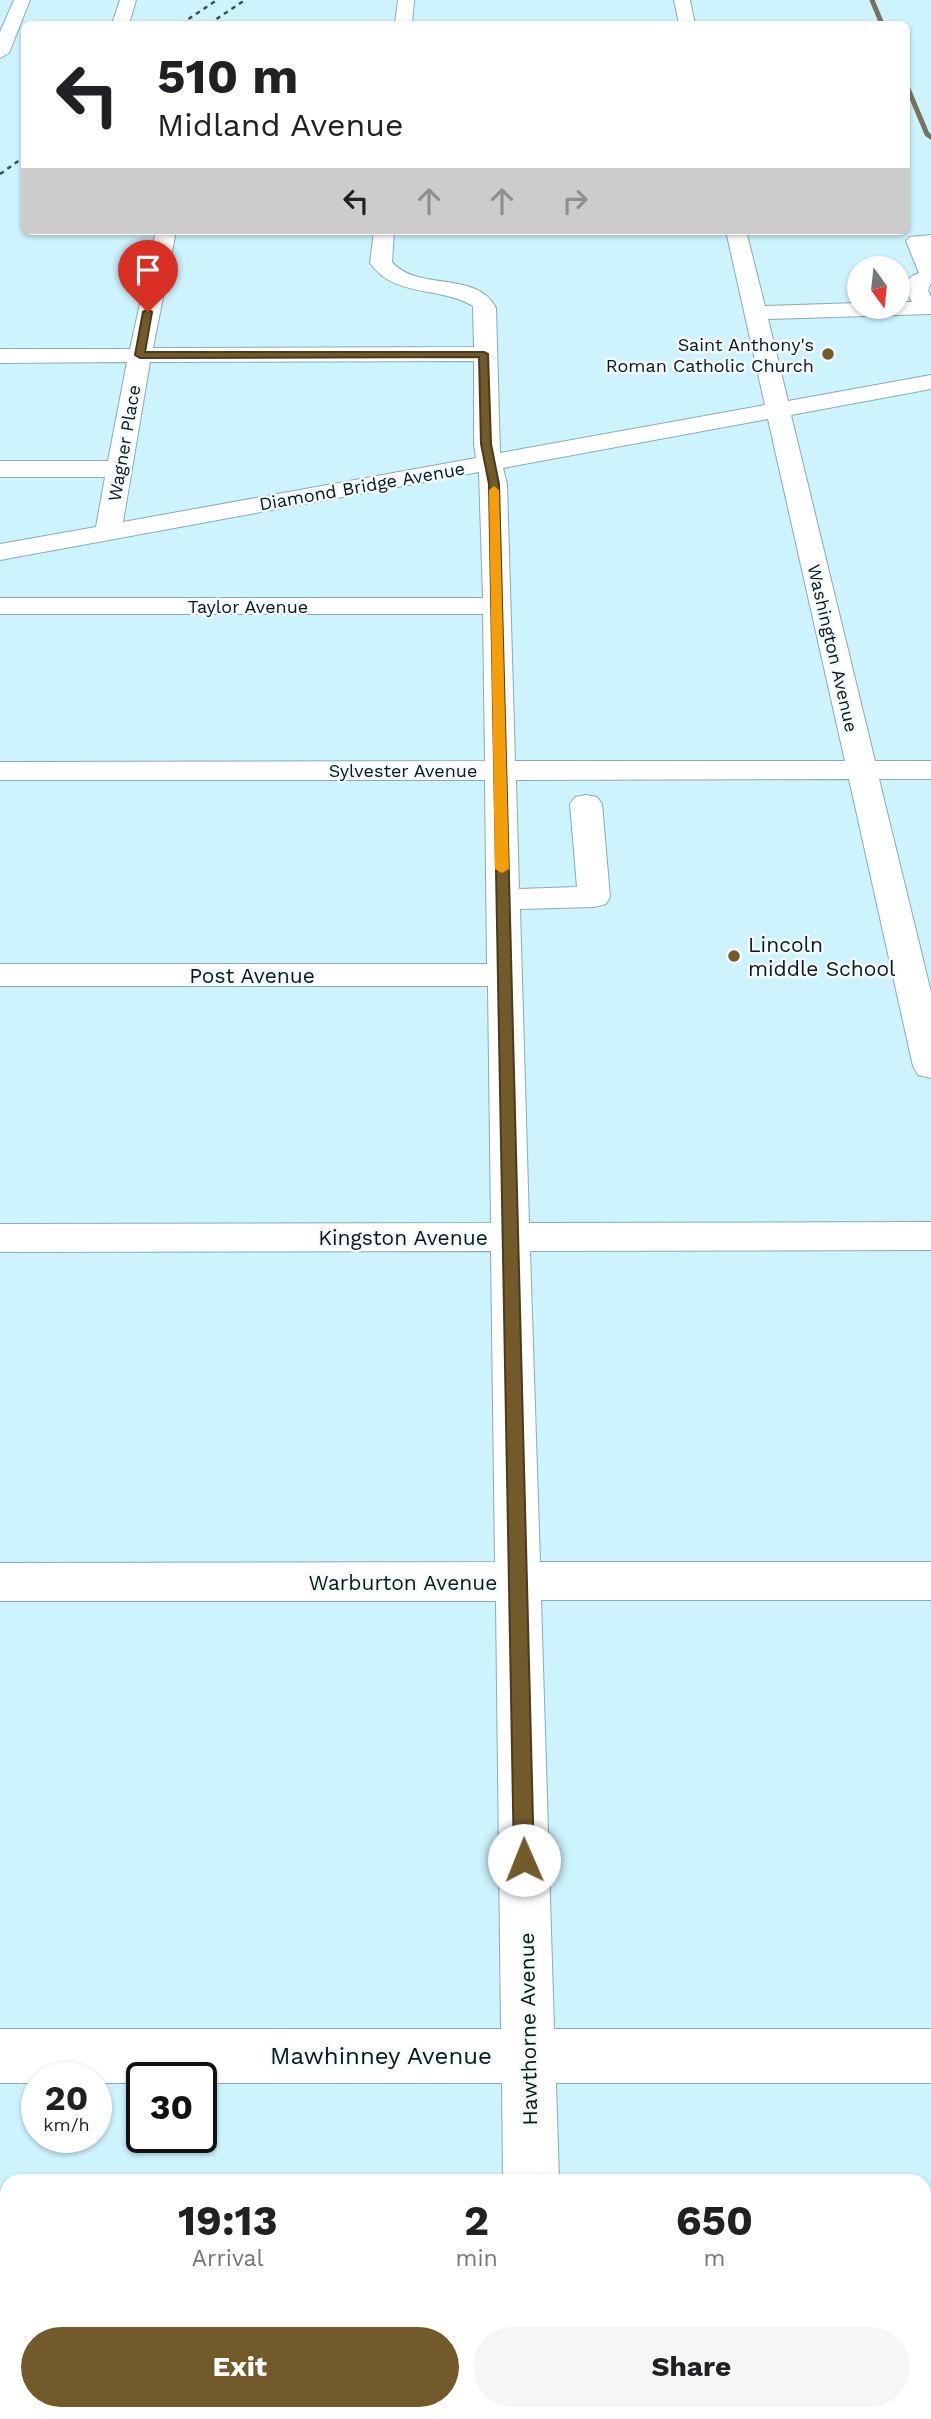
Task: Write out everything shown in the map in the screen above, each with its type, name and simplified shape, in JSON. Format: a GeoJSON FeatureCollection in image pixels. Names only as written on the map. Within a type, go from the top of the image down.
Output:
{"type":"FeatureCollection","features":[{"type":"Feature","properties":{"kind":"street"},"geometry":{"type":"LineString","coordinates":[[4,60],[22,0]]}},
{"type":"Feature","properties":{"kind":"street"},"geometry":{"type":"LineString","coordinates":[[122,21],[128,0]]}},
{"type":"Feature","properties":{"kind":"street"},"geometry":{"type":"LineString","coordinates":[[404,21],[406,0]]}},
{"type":"Feature","properties":{"kind":"street"},"geometry":{"type":"LineString","coordinates":[[682,0],[686,21]]}},
{"type":"Feature","properties":{"kind":"street","name":"Wagner Place"},"geometry":{"type":"LineString","coordinates":[[108,532],[165,235]]}},
{"type":"Feature","properties":{"kind":"street","name":"Hawthorne Avenue"},"geometry":{"type":"LineString","coordinates":[[384,235],[382,263],[391,275],[466,293],[482,302],[489,462],[494,484],[531,2174]]}},
{"type":"Feature","properties":{"kind":"street","name":"Washington Avenue"},"geometry":{"type":"LineString","coordinates":[[737,235],[862,770],[920,975],[931,1066]]}},
{"type":"Feature","properties":{"kind":"street"},"geometry":{"type":"LineString","coordinates":[[755,313],[927,308],[917,290],[918,280],[931,276],[917,241],[931,241]]}},
{"type":"Feature","properties":{"kind":"street"},"geometry":{"type":"LineString","coordinates":[[0,356],[484,354]]}},
{"type":"Feature","properties":{"kind":"street","name":"Diamond Bridge Avenue"},"geometry":{"type":"LineString","coordinates":[[0,552],[931,382]]}},
{"type":"Feature","properties":{"kind":"street"},"geometry":{"type":"LineString","coordinates":[[0,469],[119,470]]}},
{"type":"Feature","properties":{"kind":"street","name":"Taylor Avenue"},"geometry":{"type":"LineString","coordinates":[[0,606],[496,606]]}},
{"type":"Feature","properties":{"kind":"street","name":"Sylvester Avenue"},"geometry":{"type":"LineString","coordinates":[[0,771],[931,770]]}},
{"type":"Feature","properties":{"kind":"street"},"geometry":{"type":"LineString","coordinates":[[503,898],[594,897],[586,804]]}},
{"type":"Feature","properties":{"kind":"street","name":"Post Avenue"},"geometry":{"type":"LineString","coordinates":[[0,975],[505,975]]}},
{"type":"Feature","properties":{"kind":"street","name":"Kingston Avenue"},"geometry":{"type":"LineString","coordinates":[[0,1238],[931,1236]]}},
{"type":"Feature","properties":{"kind":"street","name":"Warburton Avenue"},"geometry":{"type":"LineString","coordinates":[[0,1582],[931,1581]]}},
{"type":"Feature","properties":{"kind":"street","name":"Mawhinney Avenue"},"geometry":{"type":"LineString","coordinates":[[0,2056],[931,2056]]}},
{"type":"Feature","properties":{"kind":"waterway"},"geometry":{"type":"LineString","coordinates":[[872,0],[881,21]]}},
{"type":"Feature","properties":{"kind":"waterway"},"geometry":{"type":"LineString","coordinates":[[910,94],[927,134],[931,137]]}},
{"type":"Feature","properties":{"kind":"railway"},"geometry":{"type":"LineString","coordinates":[[186,21],[217,0]]}},
{"type":"Feature","properties":{"kind":"railway"},"geometry":{"type":"LineString","coordinates":[[214,21],[245,0]]}},
{"type":"Feature","properties":{"kind":"railway"},"geometry":{"type":"LineString","coordinates":[[0,174],[21,159]]}},
{"type":"Feature","properties":{"kind":"slow traffic"},"geometry":{"type":"LineString","coordinates":[[494,490],[502,869]]}},
{"type":"Feature","properties":{"kind":"place","name":"Saint Anthony's Roman Catholic Church"},"geometry":{"type":"Point","coordinates":[828,354]}},
{"type":"Feature","properties":{"kind":"place","name":"Lincoln middle School"},"geometry":{"type":"Point","coordinates":[734,956]}},
{"type":"Feature","properties":{"kind":"route"},"geometry":{"type":"LineString","coordinates":[[148,312],[140,355],[484,354],[486,444],[494,484],[524,1860]]}}]}
